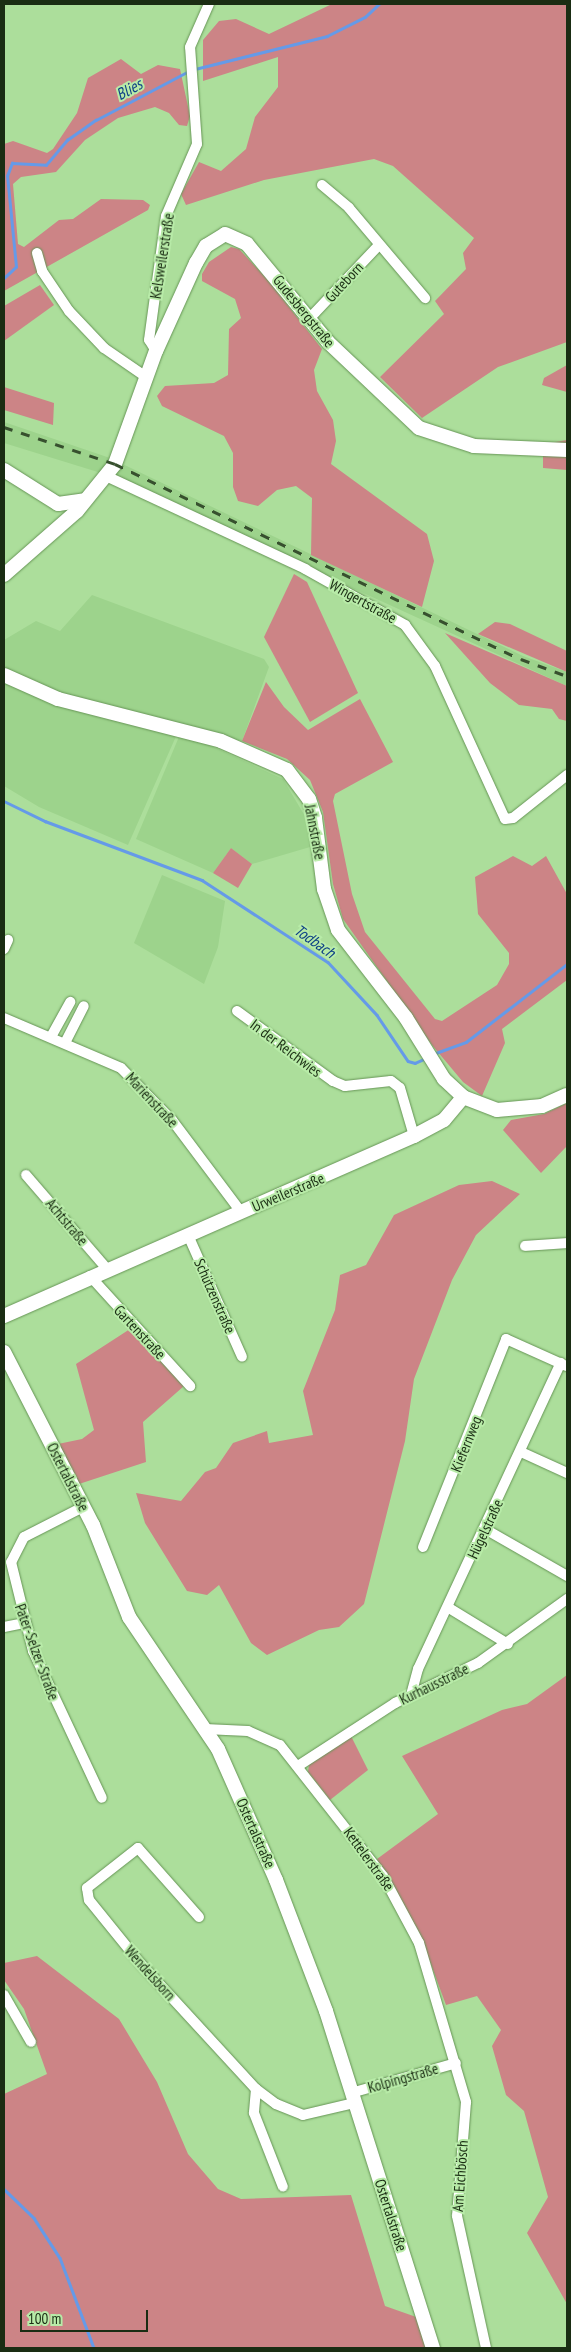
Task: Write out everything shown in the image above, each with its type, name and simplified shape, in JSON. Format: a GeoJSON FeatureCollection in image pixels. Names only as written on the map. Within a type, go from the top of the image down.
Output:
{"type":"FeatureCollection","features":[{"type":"Feature","properties":{"kind":"street","name":"Kelsweilerstraße"},"geometry":{"type":"LineString","coordinates":[[156,351],[149,340],[166,216],[197,144],[189,57],[209,4]]}},
{"type":"Feature","properties":{"kind":"street"},"geometry":{"type":"LineString","coordinates":[[322,184],[425,298]]}},
{"type":"Feature","properties":{"kind":"street","name":"Gudesbergstraße"},"geometry":{"type":"LineString","coordinates":[[156,351],[196,263],[206,246],[225,234],[247,244],[309,319],[366,382],[419,428],[449,440],[503,448],[567,450]]}},
{"type":"Feature","properties":{"kind":"street","name":"Guteborn"},"geometry":{"type":"LineString","coordinates":[[309,319],[379,245]]}},
{"type":"Feature","properties":{"kind":"street"},"geometry":{"type":"LineString","coordinates":[[37,254],[42,271],[80,323],[126,366],[146,377]]}},
{"type":"Feature","properties":{"kind":"street"},"geometry":{"type":"LineString","coordinates":[[4,574],[55,531],[106,476],[120,455],[156,351]]}},
{"type":"Feature","properties":{"kind":"street"},"geometry":{"type":"LineString","coordinates":[[4,470],[64,505],[86,499]]}},
{"type":"Feature","properties":{"kind":"street","name":"Wingertstraße"},"geometry":{"type":"LineString","coordinates":[[106,476],[305,570],[405,625],[435,666],[504,819],[513,818],[567,775]]}},
{"type":"Feature","properties":{"kind":"street"},"geometry":{"type":"LineString","coordinates":[[55,531],[64,505]]}},
{"type":"Feature","properties":{"kind":"street","name":"Jahnstraße"},"geometry":{"type":"LineString","coordinates":[[4,674],[58,699],[221,741],[287,770],[313,812],[324,889],[338,930],[423,1047],[432,1063],[464,1097]]}},
{"type":"Feature","properties":{"kind":"street"},"geometry":{"type":"LineString","coordinates":[[52,1035],[70,1002]]}},
{"type":"Feature","properties":{"kind":"street"},"geometry":{"type":"LineString","coordinates":[[66,1041],[84,1006]]}},
{"type":"Feature","properties":{"kind":"street","name":"In der Reichwies"},"geometry":{"type":"LineString","coordinates":[[237,1011],[333,1082],[345,1086],[391,1081],[400,1088],[414,1136]]}},
{"type":"Feature","properties":{"kind":"street","name":"Marienstraße"},"geometry":{"type":"LineString","coordinates":[[4,1018],[52,1035],[101,1056],[138,1082],[206,1161],[241,1212]]}},
{"type":"Feature","properties":{"kind":"street"},"geometry":{"type":"LineString","coordinates":[[464,1097],[497,1110],[542,1106],[567,1095]]}},
{"type":"Feature","properties":{"kind":"street","name":"Urweilerstraße"},"geometry":{"type":"LineString","coordinates":[[4,1316],[90,1276],[414,1136],[444,1120],[464,1097]]}},
{"type":"Feature","properties":{"kind":"street","name":"Achtstraße"},"geometry":{"type":"LineString","coordinates":[[26,1175],[107,1269]]}},
{"type":"Feature","properties":{"kind":"street","name":"Schützenstraße"},"geometry":{"type":"LineString","coordinates":[[188,1235],[242,1358]]}},
{"type":"Feature","properties":{"kind":"street"},"geometry":{"type":"LineString","coordinates":[[525,1246],[567,1243]]}},
{"type":"Feature","properties":{"kind":"street","name":"Gartenstraße"},"geometry":{"type":"LineString","coordinates":[[90,1276],[190,1386]]}},
{"type":"Feature","properties":{"kind":"street","name":"Kiefernweg"},"geometry":{"type":"LineString","coordinates":[[423,1547],[506,1339],[564,1365]]}},
{"type":"Feature","properties":{"kind":"street","name":"Ostertalstraße"},"geometry":{"type":"LineString","coordinates":[[4,1352],[83,1507],[142,1641],[205,1729],[295,1924],[433,2348]]}},
{"type":"Feature","properties":{"kind":"street","name":"Hügelstraße"},"geometry":{"type":"LineString","coordinates":[[411,1695],[416,1675],[564,1365]]}},
{"type":"Feature","properties":{"kind":"street"},"geometry":{"type":"LineString","coordinates":[[521,1452],[567,1473]]}},
{"type":"Feature","properties":{"kind":"street","name":"Pater-Selzer-Straße"},"geometry":{"type":"LineString","coordinates":[[83,1507],[24,1537],[13,1551],[24,1623],[50,1694],[102,1798]]}},
{"type":"Feature","properties":{"kind":"street"},"geometry":{"type":"LineString","coordinates":[[485,1529],[567,1576]]}},
{"type":"Feature","properties":{"kind":"street","name":"Kurhausstraße"},"geometry":{"type":"LineString","coordinates":[[298,1766],[411,1695],[508,1644],[567,1599]]}},
{"type":"Feature","properties":{"kind":"street"},"geometry":{"type":"LineString","coordinates":[[449,1608],[508,1644]]}},
{"type":"Feature","properties":{"kind":"street"},"geometry":{"type":"LineString","coordinates":[[4,1627],[24,1623]]}},
{"type":"Feature","properties":{"kind":"street","name":"Kettelerstraße"},"geometry":{"type":"LineString","coordinates":[[205,1729],[263,1735],[280,1745],[383,1876],[404,1911],[432,1979],[456,2063]]}},
{"type":"Feature","properties":{"kind":"street","name":"Wendelsborn"},"geometry":{"type":"LineString","coordinates":[[199,1916],[138,1848],[87,1888],[89,1900],[140,1963],[256,2089],[276,2104],[303,2115],[353,2098]]}},
{"type":"Feature","properties":{"kind":"street"},"geometry":{"type":"LineString","coordinates":[[4,1996],[32,2042]]}},
{"type":"Feature","properties":{"kind":"street","name":"Kolpingstraße"},"geometry":{"type":"LineString","coordinates":[[353,2098],[456,2063]]}},
{"type":"Feature","properties":{"kind":"street","name":"Am Eichbösch"},"geometry":{"type":"LineString","coordinates":[[456,2063],[466,2102],[458,2232],[486,2348]]}},
{"type":"Feature","properties":{"kind":"street"},"geometry":{"type":"LineString","coordinates":[[256,2089],[254,2113],[283,2187]]}},
{"type":"Feature","properties":{"kind":"shaded area"},"geometry":{"type":"Polygon","coordinates":[[[332,4],[567,4],[567,342],[498,367],[422,418],[380,377],[444,314],[435,301],[466,269],[463,253],[474,238],[393,166],[374,159],[264,180],[186,205],[181,194],[199,162],[221,171],[246,149],[255,117],[278,87],[278,57],[203,81],[203,40],[219,21],[236,19],[269,34],[332,4]]]}},
{"type":"Feature","properties":{"kind":"shaded area"},"geometry":{"type":"Polygon","coordinates":[[[121,59],[141,74],[158,65],[180,69],[190,116],[187,126],[179,125],[169,113],[155,107],[118,118],[85,140],[56,172],[21,177],[13,184],[18,244],[24,247],[59,220],[73,219],[101,199],[143,200],[150,205],[148,210],[4,291],[4,144],[13,141],[47,153],[53,149],[77,113],[88,78],[121,59]]]}},
{"type":"Feature","properties":{"kind":"shaded area"},"geometry":{"type":"Polygon","coordinates":[[[231,247],[239,249],[267,279],[322,349],[314,370],[317,391],[333,420],[336,441],[331,464],[427,534],[434,561],[422,607],[311,555],[312,498],[296,486],[277,490],[258,506],[238,501],[233,487],[233,453],[224,436],[162,406],[157,396],[165,386],[214,383],[228,375],[229,329],[241,318],[235,299],[202,281],[202,274],[209,262],[231,247]]]}},
{"type":"Feature","properties":{"kind":"shaded area"},"geometry":{"type":"Polygon","coordinates":[[[40,285],[54,305],[4,341],[4,306],[40,285]]]}},
{"type":"Feature","properties":{"kind":"shaded area"},"geometry":{"type":"Polygon","coordinates":[[[567,365],[567,392],[542,385],[544,378],[567,365]]]}},
{"type":"Feature","properties":{"kind":"shaded area"},"geometry":{"type":"Polygon","coordinates":[[[4,387],[54,403],[53,425],[4,410],[4,387]]]}},
{"type":"Feature","properties":{"kind":"shaded area"},"geometry":{"type":"Polygon","coordinates":[[[4,422],[110,458],[523,656],[567,672],[567,686],[101,473],[4,443],[4,422]]]}},
{"type":"Feature","properties":{"kind":"shaded area"},"geometry":{"type":"Polygon","coordinates":[[[567,440],[567,470],[543,468],[543,444],[567,440]]]}},
{"type":"Feature","properties":{"kind":"shaded area"},"geometry":{"type":"Polygon","coordinates":[[[294,574],[307,582],[358,693],[310,722],[264,637],[294,574]]]}},
{"type":"Feature","properties":{"kind":"shaded area"},"geometry":{"type":"Polygon","coordinates":[[[92,595],[264,659],[269,667],[242,741],[181,725],[128,845],[39,807],[4,786],[4,640],[36,621],[60,631],[92,595]]]}},
{"type":"Feature","properties":{"kind":"shaded area"},"geometry":{"type":"Polygon","coordinates":[[[495,622],[510,624],[567,651],[567,672],[478,634],[495,622]]]}},
{"type":"Feature","properties":{"kind":"shaded area"},"geometry":{"type":"Polygon","coordinates":[[[445,633],[567,686],[567,721],[559,719],[552,709],[519,705],[490,683],[445,633]]]}},
{"type":"Feature","properties":{"kind":"shaded area"},"geometry":{"type":"Polygon","coordinates":[[[266,682],[284,707],[308,730],[360,699],[393,762],[335,794],[333,801],[352,894],[365,932],[435,1019],[442,1021],[497,985],[509,964],[509,953],[478,914],[475,877],[513,856],[532,866],[546,856],[567,894],[567,980],[502,1029],[505,1043],[482,1096],[463,1082],[432,1045],[343,919],[333,884],[323,812],[310,780],[287,759],[242,741],[266,682]]]}},
{"type":"Feature","properties":{"kind":"shaded area"},"geometry":{"type":"Polygon","coordinates":[[[181,732],[283,779],[309,823],[310,847],[252,864],[231,848],[213,873],[136,839],[181,732]]]}},
{"type":"Feature","properties":{"kind":"shaded area"},"geometry":{"type":"Polygon","coordinates":[[[231,848],[252,864],[238,888],[213,873],[231,848]]]}},
{"type":"Feature","properties":{"kind":"shaded area"},"geometry":{"type":"Polygon","coordinates":[[[162,875],[225,901],[218,947],[204,984],[134,943],[162,875]]]}},
{"type":"Feature","properties":{"kind":"shaded area"},"geometry":{"type":"Polygon","coordinates":[[[567,1103],[567,1146],[541,1173],[503,1130],[511,1120],[544,1114],[567,1103]]]}},
{"type":"Feature","properties":{"kind":"shaded area"},"geometry":{"type":"Polygon","coordinates":[[[492,1181],[520,1194],[476,1235],[452,1280],[414,1379],[405,1441],[364,1604],[339,1627],[319,1630],[267,1655],[251,1643],[219,1585],[207,1595],[187,1591],[145,1523],[136,1493],[181,1501],[205,1472],[216,1468],[233,1443],[267,1431],[269,1443],[313,1435],[303,1391],[335,1310],[340,1275],[366,1265],[394,1215],[459,1185],[492,1181]]]}},
{"type":"Feature","properties":{"kind":"shaded area"},"geometry":{"type":"Polygon","coordinates":[[[130,1329],[184,1386],[143,1422],[146,1462],[79,1484],[58,1444],[82,1439],[94,1430],[76,1364],[130,1329]]]}},
{"type":"Feature","properties":{"kind":"shaded area"},"geometry":{"type":"Polygon","coordinates":[[[567,1675],[567,2304],[527,2233],[548,2197],[524,2111],[506,2095],[492,2046],[501,2030],[477,1996],[446,2005],[419,1932],[377,1859],[438,1814],[402,1756],[502,1710],[527,1704],[567,1675]]]}},
{"type":"Feature","properties":{"kind":"shaded area"},"geometry":{"type":"Polygon","coordinates":[[[351,1736],[368,1770],[330,1800],[308,1772],[309,1764],[351,1736]]]}},
{"type":"Feature","properties":{"kind":"shaded area"},"geometry":{"type":"Polygon","coordinates":[[[37,1956],[119,2019],[157,2082],[188,2154],[218,2189],[241,2199],[351,2195],[385,2306],[419,2318],[429,2348],[4,2348],[4,2094],[47,2074],[24,2009],[4,1980],[4,1963],[37,1956]]]}},
{"type":"Feature","properties":{"kind":"waterway","name":"Blies"},"geometry":{"type":"LineString","coordinates":[[195,69],[327,36],[365,17],[379,4]]}},
{"type":"Feature","properties":{"kind":"waterway","name":"Blies"},"geometry":{"type":"LineString","coordinates":[[4,278],[16,267],[7,176],[12,163],[46,165],[67,140],[96,120],[189,71]]}},
{"type":"Feature","properties":{"kind":"waterway","name":"Todbach"},"geometry":{"type":"LineString","coordinates":[[4,801],[45,821],[202,880],[328,962],[377,1015],[408,1061],[415,1063],[426,1058]]}},
{"type":"Feature","properties":{"kind":"waterway","name":"Todbach"},"geometry":{"type":"LineString","coordinates":[[433,1054],[466,1042],[567,964]]}},
{"type":"Feature","properties":{"kind":"waterway"},"geometry":{"type":"LineString","coordinates":[[4,2189],[34,2218],[60,2258],[94,2348]]}},
{"type":"Feature","properties":{"kind":"railway"},"geometry":{"type":"LineString","coordinates":[[4,427],[115,464],[521,659],[567,676]]}}]}
